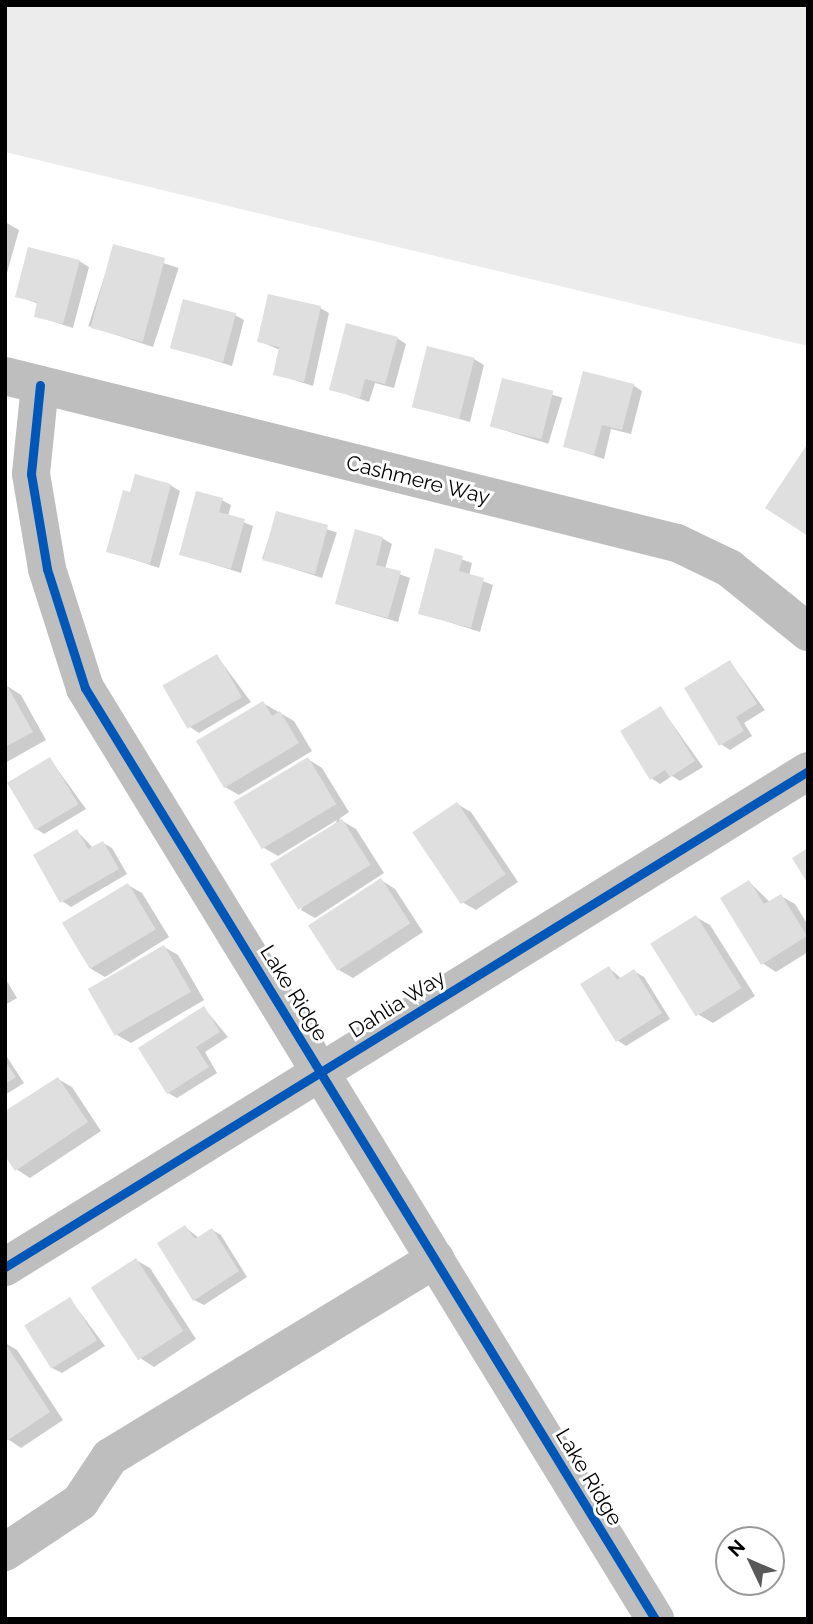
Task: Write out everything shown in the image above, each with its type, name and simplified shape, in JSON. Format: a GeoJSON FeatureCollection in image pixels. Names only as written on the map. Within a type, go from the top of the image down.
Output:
{"type":"FeatureCollection","features":[{"type":"Feature","properties":{"kind":"street","name":"Cashmere Way"},"geometry":{"type":"LineString","coordinates":[[23,381],[677,543],[729,568],[808,632]]}},
{"type":"Feature","properties":{"kind":"street","name":"Lake Ridge"},"geometry":{"type":"LineString","coordinates":[[23,381],[31,474],[47,569],[85,688],[655,1619]]}},
{"type":"Feature","properties":{"kind":"street","name":"Dahlia Way"},"geometry":{"type":"LineString","coordinates":[[5,1267],[808,771]]}},
{"type":"Feature","properties":{"kind":"street"},"geometry":{"type":"LineString","coordinates":[[5,1552],[80,1503],[110,1457],[436,1259]]}},
{"type":"Feature","properties":{"kind":"shaded area"},"geometry":{"type":"Polygon","coordinates":[[[5,5],[808,5],[808,346],[5,152],[5,5]]]}},
{"type":"Feature","properties":{"kind":"building"},"geometry":{"type":"Polygon","coordinates":[[[113,244],[165,258],[143,342],[90,328],[113,244]]]}},
{"type":"Feature","properties":{"kind":"building"},"geometry":{"type":"Polygon","coordinates":[[[28,247],[80,260],[63,324],[34,317],[37,302],[15,297],[28,247]]]}},
{"type":"Feature","properties":{"kind":"building"},"geometry":{"type":"Polygon","coordinates":[[[268,294],[321,306],[304,382],[273,375],[279,347],[257,342],[268,294]]]}},
{"type":"Feature","properties":{"kind":"building"},"geometry":{"type":"Polygon","coordinates":[[[183,299],[236,313],[223,362],[170,348],[183,299]]]}},
{"type":"Feature","properties":{"kind":"building"},"geometry":{"type":"Polygon","coordinates":[[[346,323],[398,337],[385,384],[365,379],[360,398],[329,390],[346,323]]]}},
{"type":"Feature","properties":{"kind":"building"},"geometry":{"type":"Polygon","coordinates":[[[427,346],[475,358],[459,419],[412,407],[427,346]]]}},
{"type":"Feature","properties":{"kind":"building"},"geometry":{"type":"Polygon","coordinates":[[[583,371],[634,384],[622,430],[602,425],[594,455],[563,447],[583,371]]]}},
{"type":"Feature","properties":{"kind":"building"},"geometry":{"type":"Polygon","coordinates":[[[502,378],[553,391],[541,439],[490,427],[502,378]]]}},
{"type":"Feature","properties":{"kind":"building"},"geometry":{"type":"Polygon","coordinates":[[[808,443],[808,536],[765,508],[808,443]]]}},
{"type":"Feature","properties":{"kind":"building"},"geometry":{"type":"Polygon","coordinates":[[[135,474],[171,484],[150,564],[106,552],[123,490],[130,492],[135,474]]]}},
{"type":"Feature","properties":{"kind":"building"},"geometry":{"type":"Polygon","coordinates":[[[196,491],[223,498],[219,512],[245,519],[231,569],[179,555],[196,491]]]}},
{"type":"Feature","properties":{"kind":"building"},"geometry":{"type":"Polygon","coordinates":[[[276,511],[328,525],[315,574],[263,560],[276,511]]]}},
{"type":"Feature","properties":{"kind":"building"},"geometry":{"type":"Polygon","coordinates":[[[355,529],[383,537],[376,565],[401,571],[388,618],[335,604],[355,529]]]}},
{"type":"Feature","properties":{"kind":"building"},"geometry":{"type":"Polygon","coordinates":[[[435,548],[463,556],[459,571],[484,578],[471,628],[418,614],[435,548]]]}},
{"type":"Feature","properties":{"kind":"building"},"geometry":{"type":"Polygon","coordinates":[[[217,654],[242,697],[187,729],[162,686],[217,654]]]}},
{"type":"Feature","properties":{"kind":"building"},"geometry":{"type":"Polygon","coordinates":[[[730,660],[757,704],[736,717],[744,731],[719,746],[684,688],[730,660]]]}},
{"type":"Feature","properties":{"kind":"building"},"geometry":{"type":"Polygon","coordinates":[[[5,682],[33,732],[5,747],[5,682]]]}},
{"type":"Feature","properties":{"kind":"building"},"geometry":{"type":"Polygon","coordinates":[[[263,701],[272,716],[280,711],[299,743],[224,788],[196,741],[263,701]]]}},
{"type":"Feature","properties":{"kind":"building"},"geometry":{"type":"Polygon","coordinates":[[[661,706],[695,761],[670,777],[665,770],[650,780],[620,731],[661,706]]]}},
{"type":"Feature","properties":{"kind":"building"},"geometry":{"type":"Polygon","coordinates":[[[50,757],[78,804],[35,830],[7,783],[50,757]]]}},
{"type":"Feature","properties":{"kind":"building"},"geometry":{"type":"Polygon","coordinates":[[[308,757],[336,804],[262,849],[233,802],[308,757]]]}},
{"type":"Feature","properties":{"kind":"building"},"geometry":{"type":"Polygon","coordinates":[[[457,802],[506,874],[461,904],[412,832],[457,802]]]}},
{"type":"Feature","properties":{"kind":"building"},"geometry":{"type":"Polygon","coordinates":[[[342,819],[371,865],[299,910],[270,864],[342,819]]]}},
{"type":"Feature","properties":{"kind":"building"},"geometry":{"type":"Polygon","coordinates":[[[77,829],[88,849],[103,841],[119,869],[60,903],[33,855],[77,829]]]}},
{"type":"Feature","properties":{"kind":"building"},"geometry":{"type":"Polygon","coordinates":[[[808,848],[808,884],[792,858],[808,848]]]}},
{"type":"Feature","properties":{"kind":"building"},"geometry":{"type":"Polygon","coordinates":[[[381,878],[410,923],[337,971],[308,925],[381,878]]]}},
{"type":"Feature","properties":{"kind":"building"},"geometry":{"type":"Polygon","coordinates":[[[749,880],[764,904],[781,894],[807,936],[761,965],[720,898],[749,880]]]}},
{"type":"Feature","properties":{"kind":"building"},"geometry":{"type":"Polygon","coordinates":[[[128,883],[156,929],[90,969],[62,923],[128,883]]]}},
{"type":"Feature","properties":{"kind":"building"},"geometry":{"type":"Polygon","coordinates":[[[696,915],[742,988],[696,1017],[650,944],[696,915]]]}},
{"type":"Feature","properties":{"kind":"building"},"geometry":{"type":"Polygon","coordinates":[[[164,945],[191,992],[115,1036],[88,989],[164,945]]]}},
{"type":"Feature","properties":{"kind":"building"},"geometry":{"type":"Polygon","coordinates":[[[609,966],[617,980],[634,969],[662,1013],[616,1042],[580,984],[609,966]]]}},
{"type":"Feature","properties":{"kind":"building"},"geometry":{"type":"Polygon","coordinates":[[[204,1006],[220,1032],[196,1047],[209,1067],[167,1094],[138,1048],[204,1006]]]}},
{"type":"Feature","properties":{"kind":"building"},"geometry":{"type":"Polygon","coordinates":[[[5,1061],[16,1077],[5,1084],[5,1061]]]}},
{"type":"Feature","properties":{"kind":"building"},"geometry":{"type":"Polygon","coordinates":[[[58,1077],[88,1122],[15,1171],[5,1156],[5,1111],[58,1077]]]}},
{"type":"Feature","properties":{"kind":"building"},"geometry":{"type":"Polygon","coordinates":[[[185,1225],[195,1239],[212,1228],[239,1271],[193,1301],[157,1243],[185,1225]]]}},
{"type":"Feature","properties":{"kind":"building"},"geometry":{"type":"Polygon","coordinates":[[[136,1258],[183,1331],[138,1360],[91,1287],[136,1258]]]}},
{"type":"Feature","properties":{"kind":"building"},"geometry":{"type":"Polygon","coordinates":[[[70,1297],[97,1340],[51,1369],[24,1326],[70,1297]]]}},
{"type":"Feature","properties":{"kind":"building"},"geometry":{"type":"Polygon","coordinates":[[[5,1343],[50,1412],[5,1442],[5,1343]]]}},
{"type":"Feature","properties":{"kind":"cycle path"},"geometry":{"type":"LineString","coordinates":[[40,385],[31,474],[47,569],[85,688],[655,1619]]}},
{"type":"Feature","properties":{"kind":"cycle path"},"geometry":{"type":"LineString","coordinates":[[5,1267],[808,771]]}}]}
